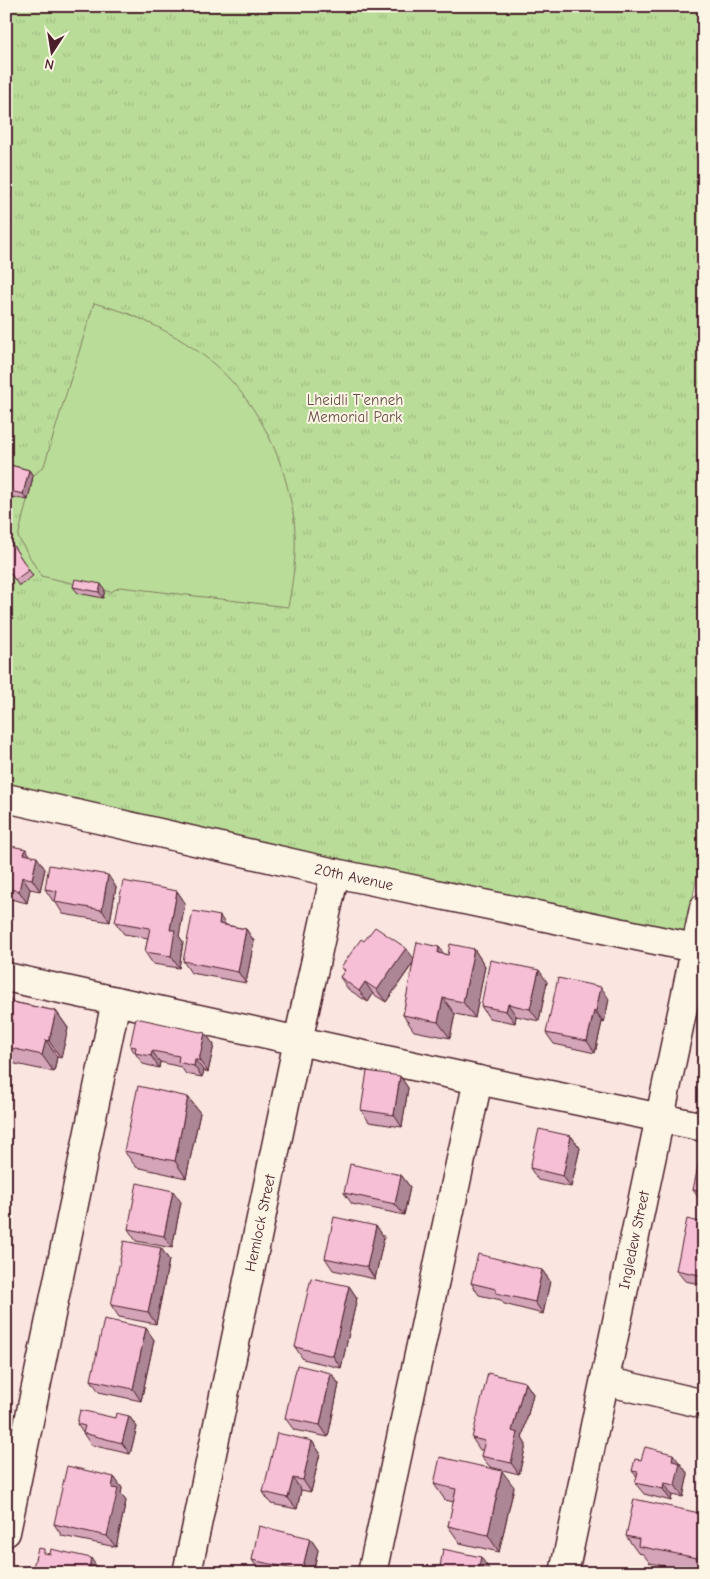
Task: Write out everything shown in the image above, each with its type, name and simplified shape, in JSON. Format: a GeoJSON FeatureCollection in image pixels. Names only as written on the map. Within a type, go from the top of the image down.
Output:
{"type":"FeatureCollection","features":[{"type":"Feature","properties":{"kind":"street","name":"20th Avenue"},"geometry":{"type":"LineString","coordinates":[[6,798],[335,873],[700,949]]}},
{"type":"Feature","properties":{"kind":"street","name":"Hemlock Street"},"geometry":{"type":"LineString","coordinates":[[187,1573],[335,873]]}},
{"type":"Feature","properties":{"kind":"street","name":"Ingledew Street"},"geometry":{"type":"LineString","coordinates":[[564,1573],[660,1117],[700,949],[704,908]]}},
{"type":"Feature","properties":{"kind":"street"},"geometry":{"type":"LineString","coordinates":[[6,976],[478,1080],[704,1127]]}},
{"type":"Feature","properties":{"kind":"street"},"geometry":{"type":"LineString","coordinates":[[6,1532],[116,1001]]}},
{"type":"Feature","properties":{"kind":"street"},"geometry":{"type":"LineString","coordinates":[[372,1573],[478,1080]]}},
{"type":"Feature","properties":{"kind":"street"},"geometry":{"type":"LineString","coordinates":[[605,1381],[704,1404]]}},
{"type":"Feature","properties":{"kind":"green space","name":"Lheidli T'enneh Memorial Park"},"geometry":{"type":"Polygon","coordinates":[[[6,6],[704,6],[704,840],[682,953],[6,812],[6,6]]]}},
{"type":"Feature","properties":{"kind":"green space"},"geometry":{"type":"Polygon","coordinates":[[[94,303],[143,320],[200,353],[232,382],[258,417],[269,436],[285,477],[293,511],[295,552],[293,580],[288,607],[120,587],[111,592],[41,576],[18,537],[33,476],[44,466],[94,303]]]}},
{"type":"Feature","properties":{"kind":"building"},"geometry":{"type":"Polygon","coordinates":[[[6,464],[29,470],[23,494],[6,490],[6,464]]]}},
{"type":"Feature","properties":{"kind":"building"},"geometry":{"type":"Polygon","coordinates":[[[10,541],[29,570],[15,580],[6,567],[6,544],[10,541]]]}},
{"type":"Feature","properties":{"kind":"building"},"geometry":{"type":"Polygon","coordinates":[[[75,579],[101,584],[99,592],[73,587],[75,579]]]}},
{"type":"Feature","properties":{"kind":"building"},"geometry":{"type":"Polygon","coordinates":[[[6,845],[26,849],[24,854],[37,857],[32,879],[22,877],[19,891],[6,888],[6,845]]]}},
{"type":"Feature","properties":{"kind":"building"},"geometry":{"type":"Polygon","coordinates":[[[49,865],[108,875],[102,910],[55,902],[57,891],[45,889],[49,865]]]}},
{"type":"Feature","properties":{"kind":"building"},"geometry":{"type":"Polygon","coordinates":[[[123,881],[177,891],[170,930],[175,930],[171,956],[145,952],[150,928],[115,922],[123,881]]]}},
{"type":"Feature","properties":{"kind":"building"},"geometry":{"type":"Polygon","coordinates":[[[193,911],[220,916],[219,924],[246,929],[238,972],[183,961],[193,911]]]}},
{"type":"Feature","properties":{"kind":"building"},"geometry":{"type":"Polygon","coordinates":[[[375,927],[406,948],[377,990],[365,982],[359,991],[340,977],[345,970],[341,967],[361,939],[364,941],[375,927]]]}},
{"type":"Feature","properties":{"kind":"building"},"geometry":{"type":"Polygon","coordinates":[[[417,942],[439,947],[438,953],[448,955],[450,944],[474,949],[463,1002],[443,998],[438,1022],[403,1015],[417,942]]]}},
{"type":"Feature","properties":{"kind":"building"},"geometry":{"type":"Polygon","coordinates":[[[490,960],[539,970],[530,1009],[508,1004],[506,1011],[481,1006],[490,960]]]}},
{"type":"Feature","properties":{"kind":"building"},"geometry":{"type":"Polygon","coordinates":[[[558,978],[601,987],[587,1041],[546,1033],[558,978]]]}},
{"type":"Feature","properties":{"kind":"building"},"geometry":{"type":"Polygon","coordinates":[[[6,995],[8,995],[7,1001],[56,1011],[49,1041],[46,1040],[42,1055],[6,1047],[6,995]]]}},
{"type":"Feature","properties":{"kind":"building"},"geometry":{"type":"Polygon","coordinates":[[[136,1018],[205,1033],[199,1060],[195,1060],[194,1066],[178,1062],[179,1056],[152,1051],[151,1056],[135,1053],[136,1047],[130,1046],[136,1018]]]}},
{"type":"Feature","properties":{"kind":"building"},"geometry":{"type":"Polygon","coordinates":[[[367,1071],[400,1076],[394,1115],[361,1110],[367,1071]]]}},
{"type":"Feature","properties":{"kind":"building"},"geometry":{"type":"Polygon","coordinates":[[[138,1086],[188,1097],[175,1161],[124,1151],[138,1086]]]}},
{"type":"Feature","properties":{"kind":"building"},"geometry":{"type":"Polygon","coordinates":[[[539,1129],[571,1136],[563,1176],[530,1168],[539,1129]]]}},
{"type":"Feature","properties":{"kind":"building"},"geometry":{"type":"Polygon","coordinates":[[[699,1162],[704,1163],[704,1192],[693,1190],[699,1162]]]}},
{"type":"Feature","properties":{"kind":"building"},"geometry":{"type":"Polygon","coordinates":[[[350,1164],[401,1175],[395,1204],[344,1193],[350,1164]]]}},
{"type":"Feature","properties":{"kind":"building"},"geometry":{"type":"Polygon","coordinates":[[[137,1183],[173,1191],[164,1236],[128,1229],[137,1183]]]}},
{"type":"Feature","properties":{"kind":"building"},"geometry":{"type":"Polygon","coordinates":[[[334,1217],[376,1226],[367,1267],[325,1258],[334,1217]]]}},
{"type":"Feature","properties":{"kind":"building"},"geometry":{"type":"Polygon","coordinates":[[[687,1219],[704,1223],[704,1276],[676,1270],[687,1219]]]}},
{"type":"Feature","properties":{"kind":"building"},"geometry":{"type":"Polygon","coordinates":[[[124,1241],[161,1248],[148,1312],[111,1305],[124,1241]]]}},
{"type":"Feature","properties":{"kind":"building"},"geometry":{"type":"Polygon","coordinates":[[[478,1254],[542,1270],[535,1302],[496,1293],[496,1289],[471,1283],[478,1254]]]}},
{"type":"Feature","properties":{"kind":"building"},"geometry":{"type":"Polygon","coordinates":[[[311,1278],[349,1286],[333,1356],[295,1347],[311,1278]]]}},
{"type":"Feature","properties":{"kind":"building"},"geometry":{"type":"Polygon","coordinates":[[[104,1319],[146,1328],[133,1389],[91,1380],[104,1319]]]}},
{"type":"Feature","properties":{"kind":"building"},"geometry":{"type":"Polygon","coordinates":[[[297,1365],[331,1373],[320,1425],[285,1418],[297,1365]]]}},
{"type":"Feature","properties":{"kind":"building"},"geometry":{"type":"Polygon","coordinates":[[[488,1373],[525,1382],[512,1431],[518,1433],[511,1463],[481,1456],[485,1441],[472,1438],[488,1373]]]}},
{"type":"Feature","properties":{"kind":"building"},"geometry":{"type":"Polygon","coordinates":[[[80,1410],[115,1418],[116,1413],[129,1416],[122,1443],[83,1433],[85,1426],[77,1424],[80,1410]]]}},
{"type":"Feature","properties":{"kind":"building"},"geometry":{"type":"Polygon","coordinates":[[[277,1433],[312,1441],[303,1480],[293,1478],[288,1498],[263,1492],[277,1433]]]}},
{"type":"Feature","properties":{"kind":"building"},"geometry":{"type":"Polygon","coordinates":[[[645,1447],[673,1454],[672,1461],[680,1463],[675,1485],[664,1483],[663,1489],[635,1483],[638,1472],[632,1471],[635,1459],[641,1460],[645,1447]]]}},
{"type":"Feature","properties":{"kind":"building"},"geometry":{"type":"Polygon","coordinates":[[[440,1457],[502,1471],[488,1535],[448,1526],[456,1489],[434,1484],[440,1457]]]}},
{"type":"Feature","properties":{"kind":"building"},"geometry":{"type":"Polygon","coordinates":[[[67,1466],[114,1477],[112,1488],[118,1489],[107,1536],[54,1524],[67,1466]]]}},
{"type":"Feature","properties":{"kind":"building"},"geometry":{"type":"Polygon","coordinates":[[[634,1499],[704,1514],[704,1528],[697,1558],[638,1546],[639,1539],[626,1536],[634,1499]]]}},
{"type":"Feature","properties":{"kind":"building"},"geometry":{"type":"Polygon","coordinates":[[[259,1526],[310,1538],[302,1571],[252,1560],[259,1526]]]}},
{"type":"Feature","properties":{"kind":"building"},"geometry":{"type":"Polygon","coordinates":[[[38,1548],[44,1549],[44,1553],[50,1554],[51,1549],[91,1558],[89,1568],[97,1569],[96,1573],[39,1573],[40,1568],[33,1567],[38,1548]]]}},
{"type":"Feature","properties":{"kind":"building"},"geometry":{"type":"Polygon","coordinates":[[[443,1549],[481,1557],[479,1573],[436,1573],[438,1567],[440,1567],[443,1549]]]}}]}
